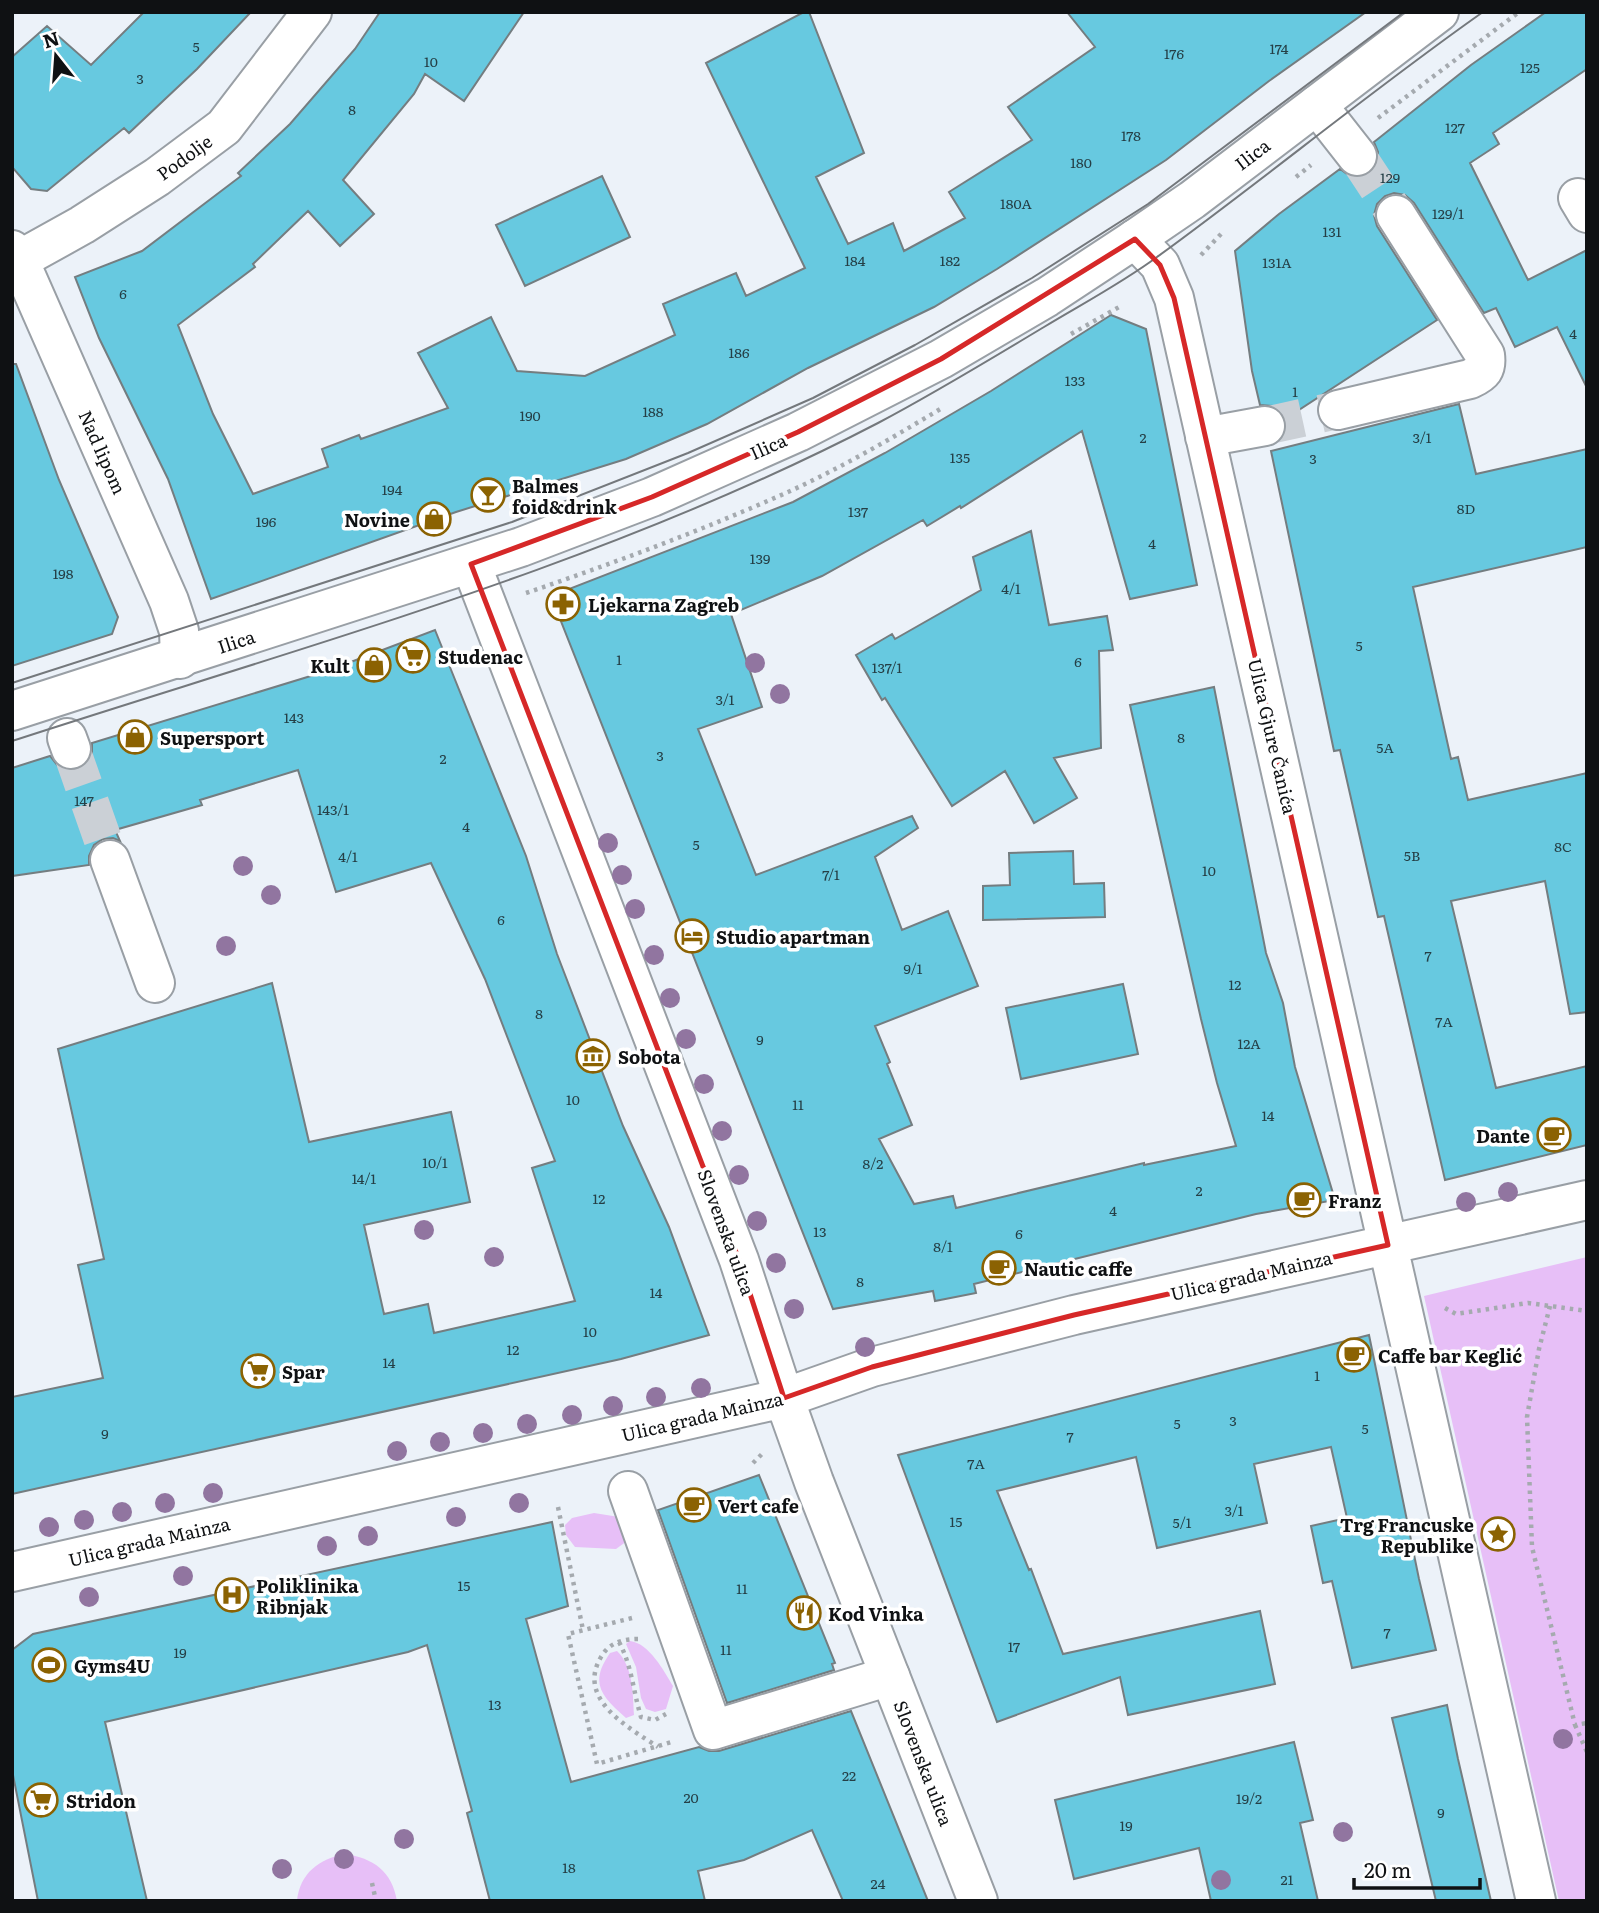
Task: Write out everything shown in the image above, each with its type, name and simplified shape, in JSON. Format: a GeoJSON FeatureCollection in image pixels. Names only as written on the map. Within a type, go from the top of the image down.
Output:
{"type":"FeatureCollection","features":[{"type":"Feature","properties":{"kind":"street","name":"Podolje"},"geometry":{"type":"LineString","coordinates":[[15,255],[82,225],[157,177],[225,127],[312,12]]}},
{"type":"Feature","properties":{"kind":"street","name":"Ilica"},"geometry":{"type":"LineString","coordinates":[[12,711],[471,564],[652,497],[798,432],[941,359],[1047,297],[1192,200],[1439,12]]}},
{"type":"Feature","properties":{"kind":"street"},"geometry":{"type":"LineString","coordinates":[[1317,105],[1357,156]]}},
{"type":"Feature","properties":{"kind":"street"},"geometry":{"type":"LineString","coordinates":[[1338,410],[1470,379],[1481,374],[1486,367],[1485,355],[1396,215]]}},
{"type":"Feature","properties":{"kind":"street","name":"Ulica Gjure Čanića"},"geometry":{"type":"LineString","coordinates":[[1135,239],[1160,265],[1170,286],[1388,1245]]}},
{"type":"Feature","properties":{"kind":"street","name":"Nad lipom"},"geometry":{"type":"LineString","coordinates":[[15,255],[169,601],[179,631],[180,659]]}},
{"type":"Feature","properties":{"kind":"street"},"geometry":{"type":"LineString","coordinates":[[1205,437],[1265,426]]}},
{"type":"Feature","properties":{"kind":"street","name":"Slovenska ulica"},"geometry":{"type":"LineString","coordinates":[[471,564],[739,1260],[814,1482],[978,1901]]}},
{"type":"Feature","properties":{"kind":"street"},"geometry":{"type":"LineString","coordinates":[[110,860],[155,983]]}},
{"type":"Feature","properties":{"kind":"street"},"geometry":{"type":"LineString","coordinates":[[1536,1901],[1388,1245],[1587,1200]]}},
{"type":"Feature","properties":{"kind":"street","name":"Ulica grada Mainza"},"geometry":{"type":"LineString","coordinates":[[12,1572],[784,1398],[873,1367],[1074,1315],[1388,1245]]}},
{"type":"Feature","properties":{"kind":"street"},"geometry":{"type":"LineString","coordinates":[[628,1491],[713,1730],[890,1676]]}},
{"type":"Feature","properties":{"kind":"path"},"geometry":{"type":"LineString","coordinates":[[1445,1308],[1456,1314],[1528,1303],[1587,1311]]}},
{"type":"Feature","properties":{"kind":"path"},"geometry":{"type":"LineString","coordinates":[[1550,1306],[1527,1417],[1532,1547],[1575,1725],[1587,1752]]}},
{"type":"Feature","properties":{"kind":"path"},"geometry":{"type":"LineString","coordinates":[[558,1507],[583,1630]]}},
{"type":"Feature","properties":{"kind":"path"},"geometry":{"type":"LineString","coordinates":[[670,1608],[568,1634],[597,1765],[713,1730]]}},
{"type":"Feature","properties":{"kind":"path"},"geometry":{"type":"LineString","coordinates":[[649,1647],[637,1639],[627,1639],[611,1645],[602,1654],[595,1668],[594,1685],[601,1703],[657,1747]]}},
{"type":"Feature","properties":{"kind":"path"},"geometry":{"type":"LineString","coordinates":[[619,1642],[627,1656],[641,1717],[655,1720],[674,1709]]}},
{"type":"Feature","properties":{"kind":"path"},"geometry":{"type":"LineString","coordinates":[[1575,1725],[1587,1723]]}},
{"type":"Feature","properties":{"kind":"path"},"geometry":{"type":"LineString","coordinates":[[372,1883],[376,1901]]}},
{"type":"Feature","properties":{"kind":"highlighted area"},"geometry":{"type":"Polygon","coordinates":[[[1135,239],[1160,265],[1174,298],[1388,1245],[1074,1315],[872,1367],[784,1398],[739,1260],[471,564],[652,497],[798,432],[941,359],[1135,239]]]}},
{"type":"Feature","properties":{"kind":"shaded area"},"geometry":{"type":"Polygon","coordinates":[[[1587,1257],[1587,1901],[1559,1901],[1424,1296],[1587,1257]]]}},
{"type":"Feature","properties":{"kind":"shaded area"},"geometry":{"type":"Polygon","coordinates":[[[594,1513],[619,1517],[627,1541],[616,1549],[575,1547],[566,1535],[565,1525],[572,1518],[594,1513]]]}},
{"type":"Feature","properties":{"kind":"shaded area"},"geometry":{"type":"Polygon","coordinates":[[[630,1641],[650,1652],[673,1686],[666,1709],[655,1712],[646,1709],[641,1698],[636,1667],[626,1644],[630,1641]]]}},
{"type":"Feature","properties":{"kind":"shaded area"},"geometry":{"type":"Polygon","coordinates":[[[617,1651],[626,1664],[632,1689],[634,1715],[626,1718],[604,1696],[599,1681],[610,1653],[617,1651]]]}},
{"type":"Feature","properties":{"kind":"shaded area"},"geometry":{"type":"Polygon","coordinates":[[[345,1854],[364,1859],[380,1868],[391,1882],[397,1901],[297,1901],[302,1883],[312,1869],[345,1854]]]}},
{"type":"Feature","properties":{"kind":"building"},"geometry":{"type":"Polygon","coordinates":[[[144,12],[251,12],[197,69],[129,133],[124,128],[47,191],[31,189],[12,167],[12,57],[47,26],[91,65],[144,12]]]}},
{"type":"Feature","properties":{"kind":"building"},"geometry":{"type":"Polygon","coordinates":[[[380,12],[524,12],[464,101],[425,74],[414,94],[343,180],[374,214],[340,246],[308,211],[253,264],[255,267],[178,325],[213,414],[253,494],[328,467],[322,449],[359,435],[361,439],[448,408],[418,353],[491,317],[517,371],[585,376],[675,335],[663,304],[736,273],[746,296],[805,268],[706,63],[804,12],[809,12],[864,153],[816,177],[848,244],[893,223],[904,251],[965,218],[949,192],[1032,140],[1008,107],[1095,47],[1067,12],[1366,12],[1269,81],[1166,160],[997,269],[934,307],[808,368],[707,424],[626,459],[456,512],[211,599],[168,479],[99,338],[75,277],[142,251],[241,176],[238,173],[290,124],[355,49],[380,12]]]}},
{"type":"Feature","properties":{"kind":"building"},"geometry":{"type":"Polygon","coordinates":[[[1546,12],[1587,12],[1587,69],[1493,133],[1499,144],[1470,163],[1528,280],[1587,250],[1587,388],[1557,327],[1515,347],[1496,308],[1484,313],[1414,203],[1405,195],[1394,193],[1385,196],[1377,204],[1374,215],[1377,226],[1437,320],[1285,419],[1281,411],[1273,406],[1260,405],[1252,371],[1235,251],[1340,169],[1359,178],[1370,174],[1377,163],[1378,152],[1374,142],[1471,65],[1546,12]]]}},
{"type":"Feature","properties":{"kind":"building"},"geometry":{"type":"Polygon","coordinates":[[[602,176],[630,237],[525,286],[496,225],[602,176]]]}},
{"type":"Feature","properties":{"kind":"building"},"geometry":{"type":"Polygon","coordinates":[[[1111,315],[1146,329],[1197,585],[1130,599],[1082,431],[961,508],[960,506],[927,526],[923,520],[822,576],[731,614],[762,707],[698,729],[756,875],[912,816],[918,828],[875,857],[902,930],[948,911],[978,986],[875,1026],[912,1125],[879,1139],[914,1204],[953,1196],[956,1208],[1144,1163],[1236,1146],[1201,1019],[1130,705],[1214,687],[1266,953],[1283,1003],[1295,1067],[1335,1200],[1256,1214],[974,1284],[976,1293],[935,1301],[933,1291],[833,1309],[551,596],[793,502],[885,453],[991,391],[1111,315]]]}},
{"type":"Feature","properties":{"kind":"building"},"geometry":{"type":"Polygon","coordinates":[[[12,364],[16,364],[59,480],[118,617],[112,634],[12,666],[12,364]]]}},
{"type":"Feature","properties":{"kind":"building"},"geometry":{"type":"Polygon","coordinates":[[[1459,404],[1476,474],[1587,449],[1587,547],[1413,587],[1451,759],[1458,757],[1468,800],[1587,773],[1587,1012],[1570,1014],[1545,881],[1451,901],[1496,1088],[1587,1066],[1587,1145],[1445,1180],[1384,916],[1378,917],[1340,750],[1334,751],[1271,451],[1459,404]]]}},
{"type":"Feature","properties":{"kind":"building"},"geometry":{"type":"Polygon","coordinates":[[[1031,531],[1049,625],[1107,616],[1113,650],[1099,651],[1101,748],[1054,758],[1077,798],[1034,823],[1005,771],[952,806],[885,698],[882,700],[856,655],[892,634],[895,639],[981,590],[973,557],[1031,531]]]}},
{"type":"Feature","properties":{"kind":"building"},"geometry":{"type":"Polygon","coordinates":[[[435,630],[526,856],[557,954],[623,1126],[669,1227],[709,1335],[621,1359],[12,1494],[12,1397],[103,1378],[78,1265],[104,1259],[58,1049],[272,983],[309,1142],[451,1112],[470,1202],[364,1225],[384,1314],[428,1304],[434,1333],[575,1301],[532,1168],[555,1161],[485,979],[431,863],[336,892],[298,770],[200,800],[202,805],[115,830],[120,841],[113,838],[103,839],[94,845],[89,856],[89,865],[12,876],[12,768],[50,756],[58,766],[68,771],[78,770],[88,762],[92,743],[327,671],[435,630]]]}},
{"type":"Feature","properties":{"kind":"building"},"geometry":{"type":"Polygon","coordinates":[[[1073,851],[1074,884],[1104,883],[1105,917],[983,920],[983,886],[1010,885],[1009,853],[1073,851]]]}},
{"type":"Feature","properties":{"kind":"building"},"geometry":{"type":"Polygon","coordinates":[[[1123,984],[1138,1054],[1021,1079],[1006,1008],[1123,984]]]}},
{"type":"Feature","properties":{"kind":"building"},"geometry":{"type":"Polygon","coordinates":[[[1369,1335],[1436,1650],[1352,1668],[1332,1581],[1323,1583],[1311,1526],[1347,1518],[1331,1447],[1254,1464],[1267,1523],[1157,1548],[1136,1457],[997,1491],[1029,1570],[1031,1569],[1063,1654],[1260,1611],[1275,1684],[1128,1715],[1120,1677],[997,1722],[898,1455],[1369,1335]]]}},
{"type":"Feature","properties":{"kind":"building"},"geometry":{"type":"Polygon","coordinates":[[[759,1475],[835,1663],[832,1664],[834,1670],[727,1703],[658,1510],[759,1475]]]}},
{"type":"Feature","properties":{"kind":"building"},"geometry":{"type":"Polygon","coordinates":[[[552,1522],[568,1606],[526,1619],[571,1782],[699,1747],[719,1751],[851,1711],[928,1901],[843,1901],[812,1830],[744,1860],[698,1871],[705,1901],[490,1901],[467,1813],[472,1811],[427,1645],[408,1652],[105,1722],[147,1901],[38,1901],[12,1770],[12,1650],[33,1634],[552,1522]]]}},
{"type":"Feature","properties":{"kind":"building"},"geometry":{"type":"Polygon","coordinates":[[[1447,1705],[1491,1901],[1436,1901],[1392,1718],[1447,1705]]]}},
{"type":"Feature","properties":{"kind":"building"},"geometry":{"type":"Polygon","coordinates":[[[1294,1742],[1313,1820],[1300,1823],[1318,1901],[1211,1901],[1199,1848],[1074,1879],[1055,1800],[1294,1742]]]}},
{"type":"Feature","properties":{"kind":"tunnel"},"geometry":{"type":"LineString","coordinates":[[1357,156],[1396,215]]}},
{"type":"Feature","properties":{"kind":"tunnel"},"geometry":{"type":"LineString","coordinates":[[1265,426],[1338,410]]}},
{"type":"Feature","properties":{"kind":"tunnel"},"geometry":{"type":"LineString","coordinates":[[71,749],[110,860]]}},
{"type":"Feature","properties":{"kind":"tram line"},"geometry":{"type":"LineString","coordinates":[[12,683],[512,522],[688,453],[813,398],[915,345],[1032,278],[1148,204],[1404,12]]}},
{"type":"Feature","properties":{"kind":"tram line"},"geometry":{"type":"LineString","coordinates":[[12,741],[452,600],[561,561],[774,474],[878,423],[1144,267],[1483,12]]}},
{"type":"Feature","properties":{"kind":"place","name":"Balmes foid&drink"},"geometry":{"type":"Point","coordinates":[488,495]}},
{"type":"Feature","properties":{"kind":"place","name":"Novine"},"geometry":{"type":"Point","coordinates":[434,519]}},
{"type":"Feature","properties":{"kind":"place","name":"Ljekarna Zagreb"},"geometry":{"type":"Point","coordinates":[563,604]}},
{"type":"Feature","properties":{"kind":"place","name":"Studenac"},"geometry":{"type":"Point","coordinates":[413,656]}},
{"type":"Feature","properties":{"kind":"place","name":"Kult"},"geometry":{"type":"Point","coordinates":[374,665]}},
{"type":"Feature","properties":{"kind":"place","name":"Supersport"},"geometry":{"type":"Point","coordinates":[135,737]}},
{"type":"Feature","properties":{"kind":"place","name":"Studio apartman"},"geometry":{"type":"Point","coordinates":[692,936]}},
{"type":"Feature","properties":{"kind":"place","name":"Sobota"},"geometry":{"type":"Point","coordinates":[593,1056]}},
{"type":"Feature","properties":{"kind":"place","name":"Dante"},"geometry":{"type":"Point","coordinates":[1554,1135]}},
{"type":"Feature","properties":{"kind":"place","name":"Franz"},"geometry":{"type":"Point","coordinates":[1304,1200]}},
{"type":"Feature","properties":{"kind":"place","name":"Nautic caffe"},"geometry":{"type":"Point","coordinates":[999,1268]}},
{"type":"Feature","properties":{"kind":"place","name":"Caffe bar Keglić"},"geometry":{"type":"Point","coordinates":[1354,1355]}},
{"type":"Feature","properties":{"kind":"place","name":"Spar"},"geometry":{"type":"Point","coordinates":[258,1371]}},
{"type":"Feature","properties":{"kind":"place","name":"Vert cafe"},"geometry":{"type":"Point","coordinates":[694,1505]}},
{"type":"Feature","properties":{"kind":"place","name":"Trg Francuske Republike"},"geometry":{"type":"Point","coordinates":[1498,1534]}},
{"type":"Feature","properties":{"kind":"place","name":"Poliklinika Ribnjak"},"geometry":{"type":"Point","coordinates":[232,1595]}},
{"type":"Feature","properties":{"kind":"place","name":"Kod Vinka"},"geometry":{"type":"Point","coordinates":[804,1613]}},
{"type":"Feature","properties":{"kind":"place","name":"Gyms4U"},"geometry":{"type":"Point","coordinates":[49,1665]}},
{"type":"Feature","properties":{"kind":"place","name":"Stridon"},"geometry":{"type":"Point","coordinates":[41,1800]}}]}
